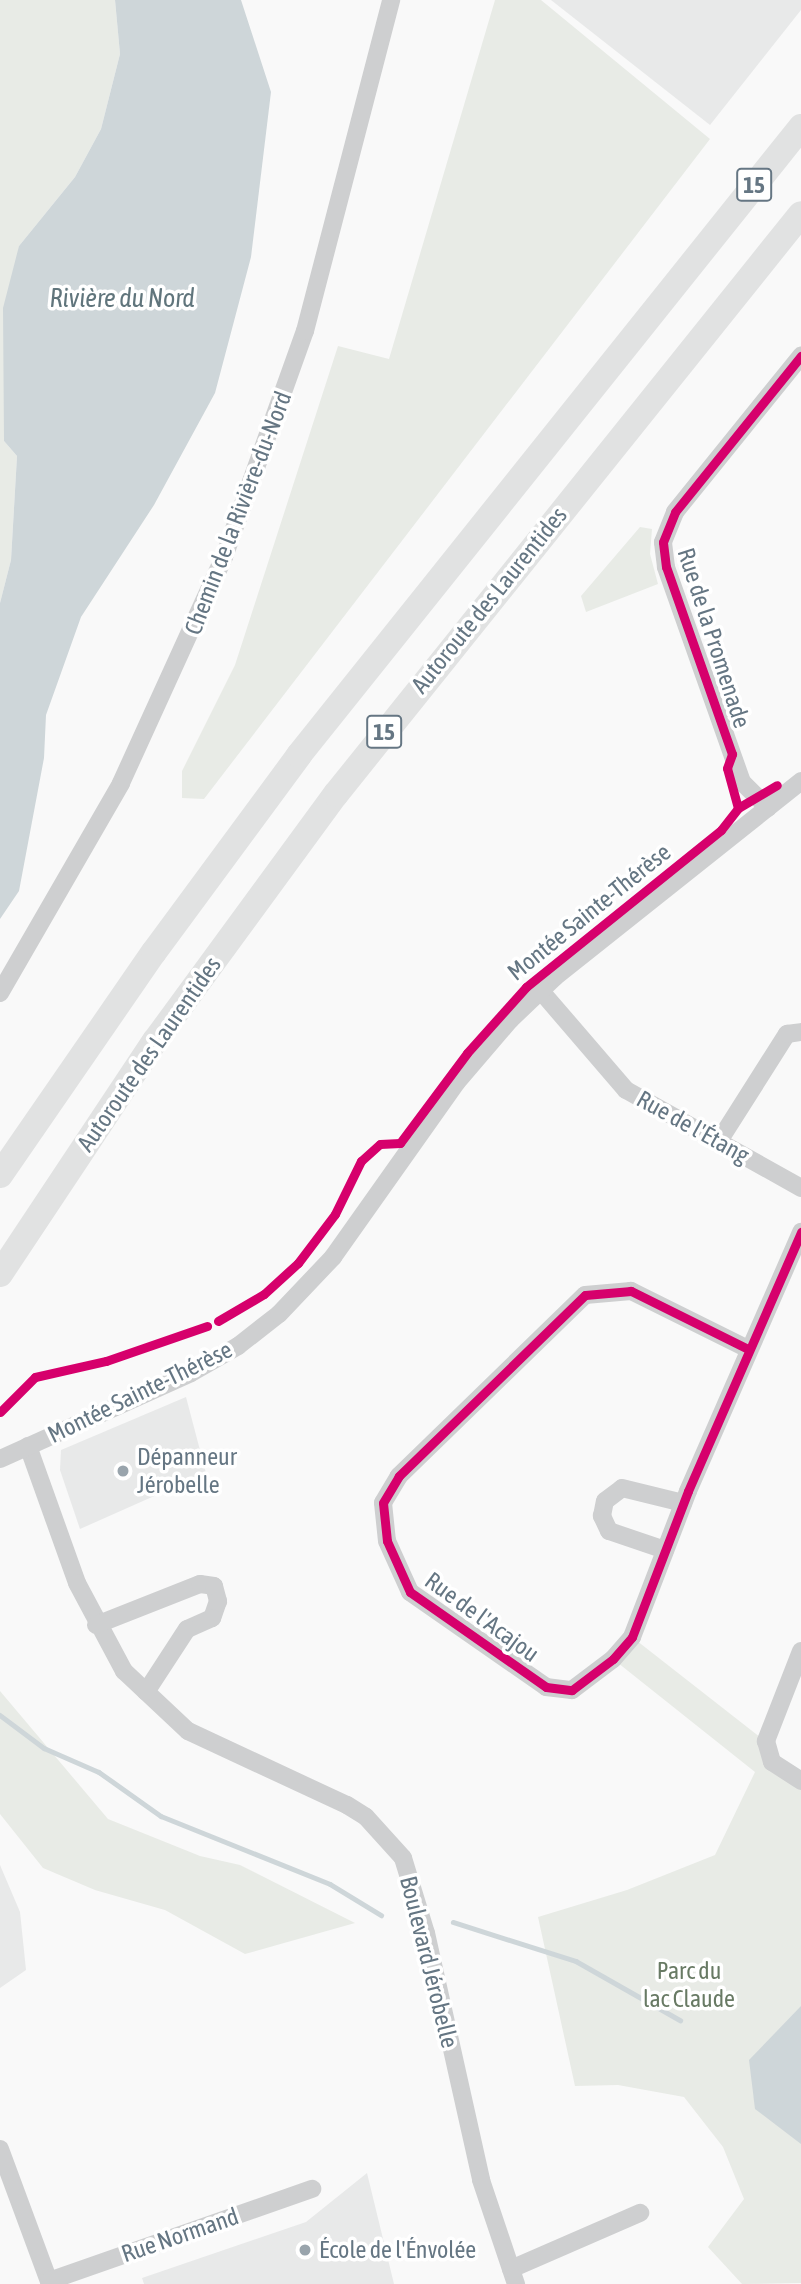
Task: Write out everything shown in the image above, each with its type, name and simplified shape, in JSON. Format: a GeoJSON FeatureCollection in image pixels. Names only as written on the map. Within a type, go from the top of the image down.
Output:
{"type":"FeatureCollection","features":[{"type":"Feature","properties":{"kind":"highway","name":"15"},"geometry":{"type":"LineString","coordinates":[[0,1175],[146,963],[299,755],[801,127]]}},
{"type":"Feature","properties":{"kind":"highway","name":"Autoroute des Laurentides"},"geometry":{"type":"LineString","coordinates":[[0,1274],[155,1041],[336,794],[801,214]]}},
{"type":"Feature","properties":{"kind":"street","name":"Chemin de la Rivière-du-Nord"},"geometry":{"type":"LineString","coordinates":[[0,993],[121,783],[233,533],[308,321],[391,0]]}},
{"type":"Feature","properties":{"kind":"street","name":"Rue de la Promenade"},"geometry":{"type":"LineString","coordinates":[[768,808],[742,782],[666,567],[663,542],[675,512],[801,356]]}},
{"type":"Feature","properties":{"kind":"street","name":"Montée Sainte-Thérèse"},"geometry":{"type":"LineString","coordinates":[[0,1459],[200,1368],[279,1314],[333,1257],[486,1047],[540,990],[801,781]]}},
{"type":"Feature","properties":{"kind":"street","name":"Rue de l'Étang"},"geometry":{"type":"LineString","coordinates":[[540,990],[626,1090],[801,1188]]}},
{"type":"Feature","properties":{"kind":"street"},"geometry":{"type":"LineString","coordinates":[[719,1141],[787,1034],[801,1032]]}},
{"type":"Feature","properties":{"kind":"street","name":"Rue de l'Acajou"},"geometry":{"type":"LineString","coordinates":[[748,1349],[631,1291],[585,1295],[399,1476],[383,1503],[387,1541],[410,1592],[546,1687],[572,1690],[613,1659],[632,1637],[683,1503],[801,1232]]}},
{"type":"Feature","properties":{"kind":"street","name":"Boulevard Jérobelle"},"geometry":{"type":"LineString","coordinates":[[27,1446],[96,1625],[124,1671],[188,1731],[219,1749],[347,1805],[366,1817],[402,1858],[426,1933],[481,2180],[514,2276]]}},
{"type":"Feature","properties":{"kind":"street"},"geometry":{"type":"LineString","coordinates":[[665,1550],[609,1531],[602,1516],[605,1501],[622,1488],[683,1503]]}},
{"type":"Feature","properties":{"kind":"street"},"geometry":{"type":"LineString","coordinates":[[96,1625],[200,1584],[214,1586],[218,1601],[212,1618],[187,1629],[146,1692]]}},
{"type":"Feature","properties":{"kind":"street"},"geometry":{"type":"LineString","coordinates":[[801,1651],[765,1741],[772,1762],[801,1780]]}},
{"type":"Feature","properties":{"kind":"street"},"geometry":{"type":"LineString","coordinates":[[0,2149],[49,2283]]}},
{"type":"Feature","properties":{"kind":"street","name":"Rue Normand"},"geometry":{"type":"LineString","coordinates":[[49,2283],[312,2189]]}},
{"type":"Feature","properties":{"kind":"street"},"geometry":{"type":"LineString","coordinates":[[514,2276],[640,2213]]}},
{"type":"Feature","properties":{"kind":"shaded area"},"geometry":{"type":"Polygon","coordinates":[[[551,0],[801,0],[801,10],[710,125],[551,0]]]}},
{"type":"Feature","properties":{"kind":"shaded area"},"geometry":{"type":"Polygon","coordinates":[[[186,1397],[206,1473],[80,1529],[60,1470],[61,1450],[186,1397]]]}},
{"type":"Feature","properties":{"kind":"shaded area"},"geometry":{"type":"Polygon","coordinates":[[[0,1865],[20,1912],[26,1970],[0,1988],[0,1865]]]}},
{"type":"Feature","properties":{"kind":"shaded area","name":"École de l'Énvolée"},"geometry":{"type":"Polygon","coordinates":[[[367,2173],[394,2284],[144,2284],[142,2278],[306,2222],[367,2173]]]}},
{"type":"Feature","properties":{"kind":"green space"},"geometry":{"type":"Polygon","coordinates":[[[0,0],[115,0],[120,54],[101,129],[75,177],[19,246],[4,441],[17,456],[11,560],[0,603],[0,0]]]}},
{"type":"Feature","properties":{"kind":"green space"},"geometry":{"type":"Polygon","coordinates":[[[495,0],[541,0],[710,139],[204,799],[182,798],[182,771],[235,665],[338,346],[389,359],[495,0]]]}},
{"type":"Feature","properties":{"kind":"green space"},"geometry":{"type":"Polygon","coordinates":[[[640,527],[652,529],[650,554],[658,584],[586,612],[581,596],[640,527]]]}},
{"type":"Feature","properties":{"kind":"green space","name":"Parc du lac Claude"},"geometry":{"type":"Polygon","coordinates":[[[632,1637],[765,1741],[767,1751],[801,1781],[801,2283],[742,2284],[708,2247],[744,2199],[723,2147],[684,2097],[618,2085],[575,2086],[538,1917],[627,1890],[715,1855],[755,1772],[613,1659],[632,1637]]]}},
{"type":"Feature","properties":{"kind":"green space"},"geometry":{"type":"Polygon","coordinates":[[[0,1691],[108,1819],[200,1856],[240,1865],[355,1923],[245,1954],[165,1910],[95,1890],[43,1868],[0,1814],[0,1691]]]}},
{"type":"Feature","properties":{"kind":"water","name":"Rivière du Nord"},"geometry":{"type":"Polygon","coordinates":[[[115,0],[241,0],[271,92],[251,257],[215,393],[154,505],[81,617],[46,715],[44,758],[19,891],[0,919],[0,603],[11,560],[17,456],[4,441],[3,308],[19,246],[75,177],[101,129],[120,54],[115,0]]]}},
{"type":"Feature","properties":{"kind":"water"},"geometry":{"type":"Polygon","coordinates":[[[801,2006],[801,2144],[755,2109],[749,2060],[801,2006]]]}},
{"type":"Feature","properties":{"kind":"waterway"},"geometry":{"type":"LineString","coordinates":[[0,1715],[44,1748],[99,1772],[161,1816],[330,1884],[381,1915]]}},
{"type":"Feature","properties":{"kind":"waterway"},"geometry":{"type":"LineString","coordinates":[[453,1922],[576,1961],[680,2020]]}},
{"type":"Feature","properties":{"kind":"cycle path"},"geometry":{"type":"LineString","coordinates":[[738,808],[727,768],[732,754],[666,567],[663,542],[675,512],[801,356]]}},
{"type":"Feature","properties":{"kind":"cycle path"},"geometry":{"type":"LineString","coordinates":[[218,1321],[264,1294],[298,1263],[335,1214],[361,1161],[380,1144],[400,1143],[467,1053],[526,987],[721,830],[738,808],[777,785]]}},
{"type":"Feature","properties":{"kind":"cycle path"},"geometry":{"type":"LineString","coordinates":[[748,1349],[631,1291],[585,1295],[399,1476],[383,1503],[387,1541],[410,1592],[546,1687],[572,1690],[613,1659],[632,1637],[688,1491],[801,1232]]}},
{"type":"Feature","properties":{"kind":"cycle path"},"geometry":{"type":"LineString","coordinates":[[0,1412],[35,1377],[106,1361],[207,1326]]}},
{"type":"Feature","properties":{"kind":"place","name":"Dépanneur Jérobelle"},"geometry":{"type":"Point","coordinates":[123,1471]}},
{"type":"Feature","properties":{"kind":"place","name":"École de l'Énvolée"},"geometry":{"type":"Point","coordinates":[305,2250]}}]}
